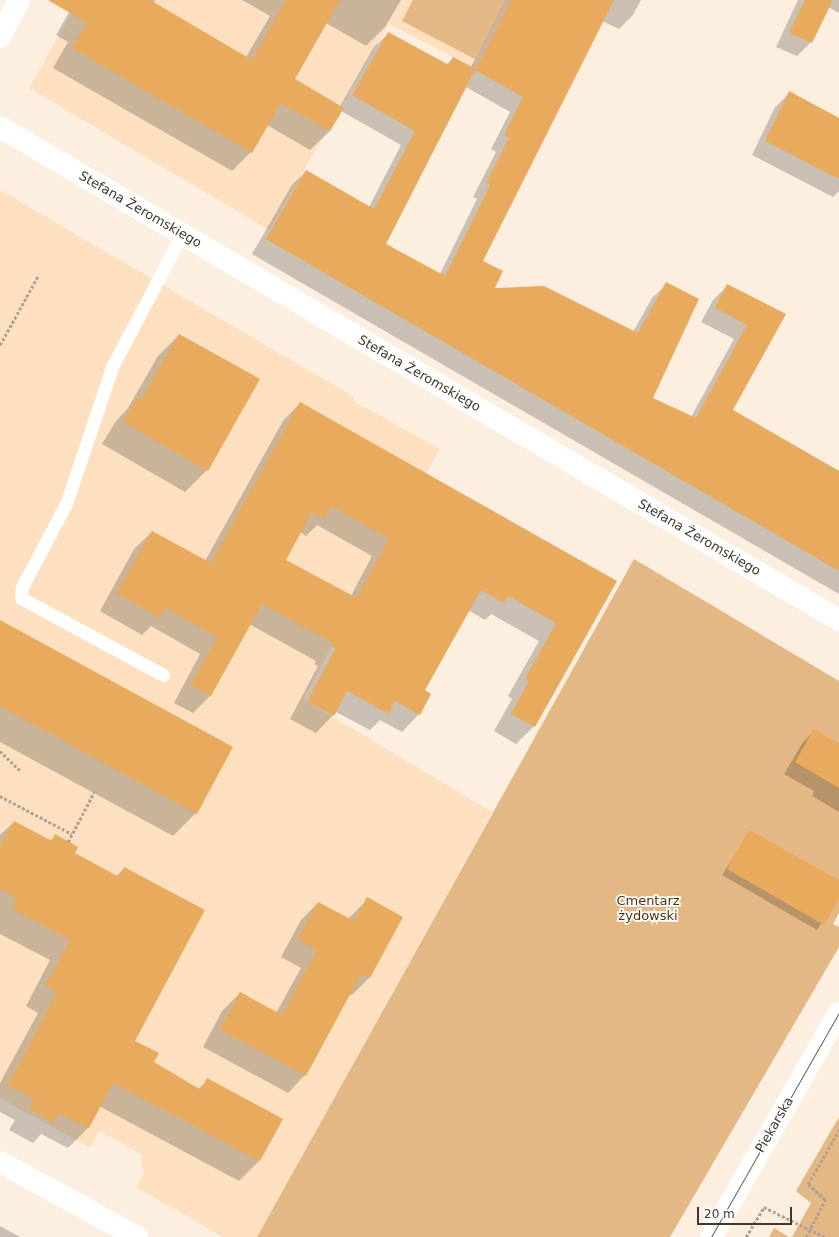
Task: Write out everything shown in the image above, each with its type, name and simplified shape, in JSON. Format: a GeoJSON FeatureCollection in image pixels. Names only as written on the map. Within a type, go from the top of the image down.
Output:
{"type":"FeatureCollection","features":[{"type":"Feature","properties":{"kind":"street"},"geometry":{"type":"LineString","coordinates":[[0,37],[19,0]]}},
{"type":"Feature","properties":{"kind":"street","name":"Stefana Żeromskiego"},"geometry":{"type":"LineString","coordinates":[[0,127],[839,620]]}},
{"type":"Feature","properties":{"kind":"street","name":"Piekarska"},"geometry":{"type":"LineString","coordinates":[[711,1237],[839,1013]]}},
{"type":"Feature","properties":{"kind":"street"},"geometry":{"type":"LineString","coordinates":[[0,1162],[137,1237]]}},
{"type":"Feature","properties":{"kind":"lane"},"geometry":{"type":"LineString","coordinates":[[163,674],[21,598],[22,587],[66,504],[112,367],[182,234]]}},
{"type":"Feature","properties":{"kind":"path"},"geometry":{"type":"LineString","coordinates":[[0,345],[38,276]]}},
{"type":"Feature","properties":{"kind":"path"},"geometry":{"type":"LineString","coordinates":[[0,751],[22,772]]}},
{"type":"Feature","properties":{"kind":"path"},"geometry":{"type":"LineString","coordinates":[[68,842],[94,792]]}},
{"type":"Feature","properties":{"kind":"path"},"geometry":{"type":"LineString","coordinates":[[0,796],[72,834]]}},
{"type":"Feature","properties":{"kind":"path"},"geometry":{"type":"LineString","coordinates":[[806,1237],[825,1200],[808,1184],[839,1130]]}},
{"type":"Feature","properties":{"kind":"path"},"geometry":{"type":"LineString","coordinates":[[746,1237],[764,1207],[825,1237]]}},
{"type":"Feature","properties":{"kind":"shaded area"},"geometry":{"type":"Polygon","coordinates":[[[79,0],[511,0],[476,69],[389,24],[269,230],[29,88],[79,0]]]}},
{"type":"Feature","properties":{"kind":"shaded area"},"geometry":{"type":"Polygon","coordinates":[[[0,190],[354,397],[353,401],[440,449],[303,699],[492,812],[257,1237],[223,1237],[136,1187],[144,1173],[140,1154],[99,1131],[90,1148],[0,1098],[0,190]]]}},
{"type":"Feature","properties":{"kind":"green space"},"geometry":{"type":"Polygon","coordinates":[[[413,0],[505,0],[475,59],[402,21],[413,0]]]}},
{"type":"Feature","properties":{"kind":"green space","name":"Cmentarz żydowski"},"geometry":{"type":"Polygon","coordinates":[[[634,559],[839,681],[839,913],[833,924],[839,927],[839,947],[670,1237],[257,1237],[634,559]]]}},
{"type":"Feature","properties":{"kind":"green space"},"geometry":{"type":"Polygon","coordinates":[[[839,1117],[839,1237],[792,1237],[811,1203],[796,1191],[839,1117]]]}},
{"type":"Feature","properties":{"kind":"green space"},"geometry":{"type":"Polygon","coordinates":[[[774,1228],[789,1237],[769,1237],[774,1228]]]}},
{"type":"Feature","properties":{"kind":"building"},"geometry":{"type":"Polygon","coordinates":[[[48,0],[150,0],[252,60],[286,0],[340,0],[295,79],[344,108],[330,131],[281,103],[252,153],[72,48],[87,23],[48,0]]]}},
{"type":"Feature","properties":{"kind":"building"},"geometry":{"type":"Polygon","coordinates":[[[511,0],[614,0],[483,261],[503,271],[495,288],[544,286],[638,333],[666,282],[699,299],[653,398],[696,418],[747,325],[715,308],[727,284],[786,314],[733,410],[839,471],[839,571],[266,239],[306,170],[374,209],[415,131],[352,95],[388,32],[449,65],[453,57],[476,69],[511,0]],[[475,70],[386,244],[445,276],[490,185],[486,183],[509,138],[504,135],[523,97],[475,70]]]}},
{"type":"Feature","properties":{"kind":"building"},"geometry":{"type":"Polygon","coordinates":[[[805,0],[833,0],[812,43],[789,33],[805,0]]]}},
{"type":"Feature","properties":{"kind":"building"},"geometry":{"type":"Polygon","coordinates":[[[789,91],[839,118],[839,179],[765,141],[789,91]]]}},
{"type":"Feature","properties":{"kind":"building"},"geometry":{"type":"Polygon","coordinates":[[[179,334],[260,379],[208,471],[123,422],[137,398],[141,400],[179,334]]]}},
{"type":"Feature","properties":{"kind":"building"},"geometry":{"type":"Polygon","coordinates":[[[300,402],[617,581],[535,727],[511,714],[529,681],[525,679],[556,623],[508,596],[504,603],[481,590],[425,690],[431,694],[420,715],[395,701],[389,714],[347,691],[334,716],[307,701],[335,649],[331,646],[333,643],[262,604],[211,696],[191,685],[217,637],[166,608],[160,618],[116,593],[152,531],[211,563],[300,402]],[[331,506],[324,519],[312,512],[286,560],[357,598],[389,539],[331,506]]]}},
{"type":"Feature","properties":{"kind":"building"},"geometry":{"type":"Polygon","coordinates":[[[0,620],[233,747],[197,814],[0,706],[0,620]]]}},
{"type":"Feature","properties":{"kind":"building"},"geometry":{"type":"Polygon","coordinates":[[[814,729],[839,744],[839,788],[795,762],[814,729]]]}},
{"type":"Feature","properties":{"kind":"building"},"geometry":{"type":"Polygon","coordinates":[[[14,821],[52,841],[55,834],[78,847],[75,853],[119,877],[124,867],[205,910],[135,1041],[159,1053],[154,1062],[201,1090],[207,1078],[283,1119],[260,1161],[113,1083],[89,1128],[59,1113],[54,1123],[29,1109],[34,1099],[8,1085],[57,992],[45,986],[70,940],[12,909],[17,899],[0,889],[0,846],[14,821]]]}},
{"type":"Feature","properties":{"kind":"building"},"geometry":{"type":"Polygon","coordinates":[[[749,830],[839,880],[839,898],[824,925],[727,869],[749,830]]]}},
{"type":"Feature","properties":{"kind":"building"},"geometry":{"type":"Polygon","coordinates":[[[367,897],[403,917],[370,978],[361,974],[306,1076],[220,1030],[240,992],[282,1015],[317,950],[298,939],[318,902],[354,921],[367,897]]]}},
{"type":"Feature","properties":{"kind":"tram line"},"geometry":{"type":"LineString","coordinates":[[711,1237],[839,1013]]}}]}
